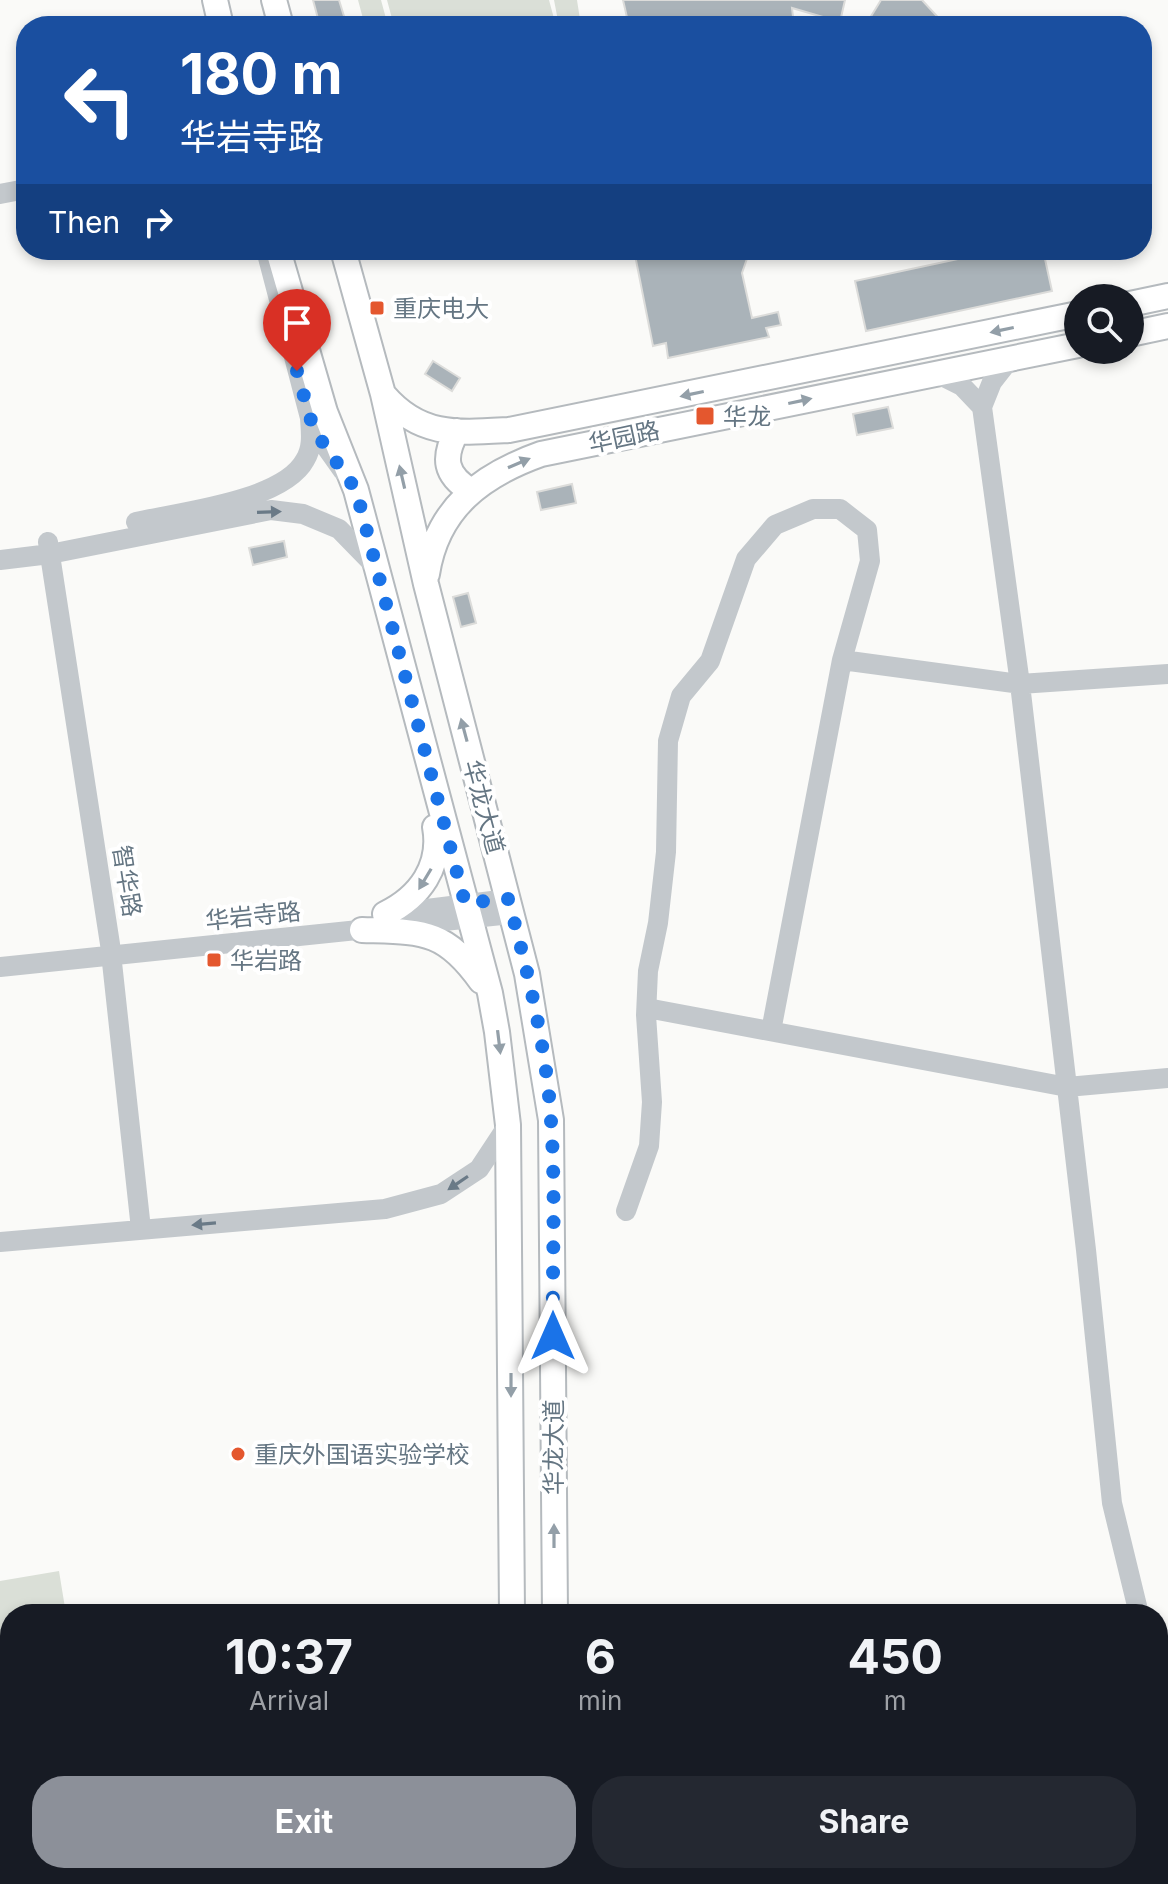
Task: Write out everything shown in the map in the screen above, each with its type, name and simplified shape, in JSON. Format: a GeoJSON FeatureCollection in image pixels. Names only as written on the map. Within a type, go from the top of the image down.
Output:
{"type":"FeatureCollection","features":[{"type":"Feature","properties":{"kind":"main road","name":"华龙大道"},"geometry":{"type":"LineString","coordinates":[[281,260],[325,412],[356,490],[490,993],[497,1032],[508,1125],[512,1604]]}},
{"type":"Feature","properties":{"kind":"main road","name":"华龙大道"},"geometry":{"type":"LineString","coordinates":[[346,260],[383,394],[426,584],[510,906],[532,1001],[551,1120],[555,1604]]}},
{"type":"Feature","properties":{"kind":"main road"},"geometry":{"type":"LineString","coordinates":[[1144,301],[1168,296]]}},
{"type":"Feature","properties":{"kind":"main road","name":"华园路"},"geometry":{"type":"LineString","coordinates":[[383,394],[397,411],[413,422],[436,429],[509,430],[1064,317]]}},
{"type":"Feature","properties":{"kind":"main road"},"geometry":{"type":"LineString","coordinates":[[1144,331],[1168,326]]}},
{"type":"Feature","properties":{"kind":"main road","name":"华园路"},"geometry":{"type":"LineString","coordinates":[[426,584],[430,554],[452,510],[471,491],[512,464],[541,454],[1064,348]]}},
{"type":"Feature","properties":{"kind":"main road"},"geometry":{"type":"LineString","coordinates":[[457,431],[447,457],[450,470],[457,482],[471,491]]}},
{"type":"Feature","properties":{"kind":"main road"},"geometry":{"type":"LineString","coordinates":[[385,914],[412,897],[437,852],[426,749]]}},
{"type":"Feature","properties":{"kind":"main road"},"geometry":{"type":"LineString","coordinates":[[362,930],[415,932],[447,943],[468,963],[490,993]]}},
{"type":"Feature","properties":{"kind":"street","name":"华龙大道"},"geometry":{"type":"LineString","coordinates":[[269,260],[310,418],[321,440],[356,490]]}},
{"type":"Feature","properties":{"kind":"street"},"geometry":{"type":"LineString","coordinates":[[1010,359],[992,382],[982,407],[1020,684],[1112,1503],[1137,1604]]}},
{"type":"Feature","properties":{"kind":"street"},"geometry":{"type":"LineString","coordinates":[[936,373],[962,386],[982,407]]}},
{"type":"Feature","properties":{"kind":"street"},"geometry":{"type":"LineString","coordinates":[[0,560],[272,489],[293,475],[307,457],[311,442],[310,418]]}},
{"type":"Feature","properties":{"kind":"street"},"geometry":{"type":"LineString","coordinates":[[626,1211],[649,1146],[652,1102],[648,971],[658,923],[666,852],[668,741],[681,696],[710,661],[746,559],[775,525],[813,509],[840,509],[867,530],[870,561],[842,660],[771,1031]]}},
{"type":"Feature","properties":{"kind":"street"},"geometry":{"type":"LineString","coordinates":[[0,547],[49,548],[271,510],[303,514],[339,529],[377,568]]}},
{"type":"Feature","properties":{"kind":"street","name":"智华路"},"geometry":{"type":"LineString","coordinates":[[49,548],[111,950],[141,1229]]}},
{"type":"Feature","properties":{"kind":"street"},"geometry":{"type":"LineString","coordinates":[[842,660],[1020,684],[1168,674]]}},
{"type":"Feature","properties":{"kind":"street","name":"华岩寺路"},"geometry":{"type":"LineString","coordinates":[[0,954],[111,950],[362,930],[510,906]]}},
{"type":"Feature","properties":{"kind":"street","name":"华岩寺路"},"geometry":{"type":"LineString","coordinates":[[0,967],[385,914],[467,911]]}},
{"type":"Feature","properties":{"kind":"street"},"geometry":{"type":"LineString","coordinates":[[647,1008],[1067,1087],[1168,1078]]}},
{"type":"Feature","properties":{"kind":"street"},"geometry":{"type":"LineString","coordinates":[[0,1242],[385,1209],[441,1194],[479,1169],[508,1125]]}},
{"type":"Feature","properties":{"kind":"shaded area"},"geometry":{"type":"Polygon","coordinates":[[[358,0],[381,0],[385,16],[362,16],[358,0]]]}},
{"type":"Feature","properties":{"kind":"shaded area"},"geometry":{"type":"Polygon","coordinates":[[[387,0],[549,0],[553,16],[391,16],[387,0]]]}},
{"type":"Feature","properties":{"kind":"shaded area"},"geometry":{"type":"Polygon","coordinates":[[[554,0],[577,0],[579,16],[557,16],[554,0]]]}},
{"type":"Feature","properties":{"kind":"shaded area"},"geometry":{"type":"Polygon","coordinates":[[[59,1571],[64,1604],[0,1604],[0,1581],[59,1571]]]}},
{"type":"Feature","properties":{"kind":"building"},"geometry":{"type":"Polygon","coordinates":[[[313,0],[339,0],[344,16],[317,16],[313,0]]]}},
{"type":"Feature","properties":{"kind":"building"},"geometry":{"type":"Polygon","coordinates":[[[623,0],[845,0],[841,16],[819,16],[792,8],[793,16],[627,16],[623,0]]]}},
{"type":"Feature","properties":{"kind":"building"},"geometry":{"type":"Polygon","coordinates":[[[881,0],[922,0],[937,16],[871,16],[881,0]]]}},
{"type":"Feature","properties":{"kind":"building"},"geometry":{"type":"Polygon","coordinates":[[[636,260],[747,260],[742,273],[752,318],[778,312],[781,325],[766,328],[769,337],[668,358],[666,343],[653,346],[636,260]]]}},
{"type":"Feature","properties":{"kind":"building"},"geometry":{"type":"Polygon","coordinates":[[[953,260],[1045,260],[1052,291],[866,331],[855,281],[953,260]]]}},
{"type":"Feature","properties":{"kind":"building"},"geometry":{"type":"Polygon","coordinates":[[[433,361],[460,378],[452,391],[425,374],[433,361]]]}},
{"type":"Feature","properties":{"kind":"building"},"geometry":{"type":"Polygon","coordinates":[[[888,407],[893,428],[857,435],[853,414],[888,407]]]}},
{"type":"Feature","properties":{"kind":"building"},"geometry":{"type":"Polygon","coordinates":[[[572,484],[576,503],[541,510],[537,492],[572,484]]]}},
{"type":"Feature","properties":{"kind":"building"},"geometry":{"type":"Polygon","coordinates":[[[284,541],[287,557],[253,565],[249,548],[284,541]]]}},
{"type":"Feature","properties":{"kind":"building"},"geometry":{"type":"Polygon","coordinates":[[[468,593],[476,623],[461,627],[453,597],[468,593]]]}},
{"type":"Feature","properties":{"kind":"place","name":"重庆电大"},"geometry":{"type":"Point","coordinates":[377,308]}},
{"type":"Feature","properties":{"kind":"place","name":"华龙"},"geometry":{"type":"Point","coordinates":[705,416]}},
{"type":"Feature","properties":{"kind":"place","name":"华岩路"},"geometry":{"type":"Point","coordinates":[214,960]}},
{"type":"Feature","properties":{"kind":"place","name":"重庆外国语实验学校"},"geometry":{"type":"Point","coordinates":[238,1454]}},
{"type":"Feature","properties":{"kind":"route"},"geometry":{"type":"LineString","coordinates":[[297,371],[310,418],[321,440],[356,490],[465,903],[508,899],[512,914],[538,1029],[551,1120],[553,1336]]}}]}
